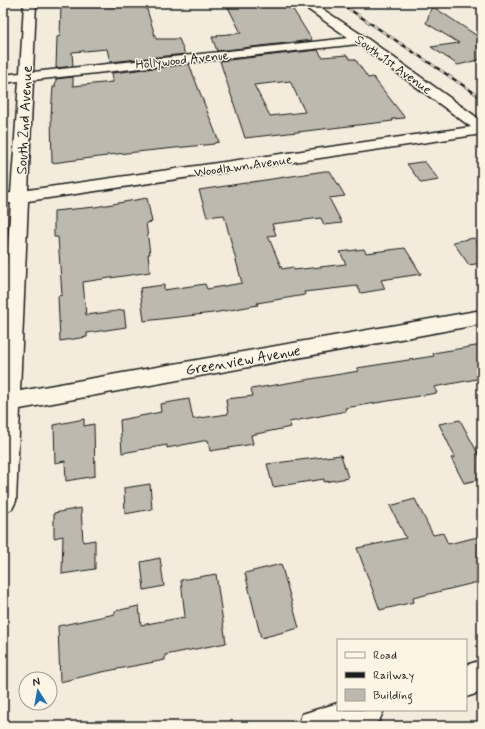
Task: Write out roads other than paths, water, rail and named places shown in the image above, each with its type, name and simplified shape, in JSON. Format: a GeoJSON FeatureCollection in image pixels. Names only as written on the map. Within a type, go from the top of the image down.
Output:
{"type":"FeatureCollection","features":[{"type":"Feature","properties":{"kind":"street","name":"South 2nd Avenue"},"geometry":{"type":"LineString","coordinates":[[3,501],[11,198],[26,76],[30,3]]}},
{"type":"Feature","properties":{"kind":"street","name":"South 1st Avenue"},"geometry":{"type":"LineString","coordinates":[[305,3],[361,40],[482,129]]}},
{"type":"Feature","properties":{"kind":"street","name":"Hollywood Avenue"},"geometry":{"type":"LineString","coordinates":[[3,79],[361,40]]}},
{"type":"Feature","properties":{"kind":"street","name":"Woodlawn Avenue"},"geometry":{"type":"LineString","coordinates":[[11,198],[482,129]]}},
{"type":"Feature","properties":{"kind":"street","name":"Greenview Avenue"},"geometry":{"type":"LineString","coordinates":[[6,402],[482,317]]}},
{"type":"Feature","properties":{"kind":"street"},"geometry":{"type":"LineString","coordinates":[[467,681],[482,676]]}},
{"type":"Feature","properties":{"kind":"street"},"geometry":{"type":"LineString","coordinates":[[314,726],[365,711]]}},
{"type":"Feature","properties":{"kind":"railway"},"geometry":{"type":"LineString","coordinates":[[340,3],[482,98]]}}]}
